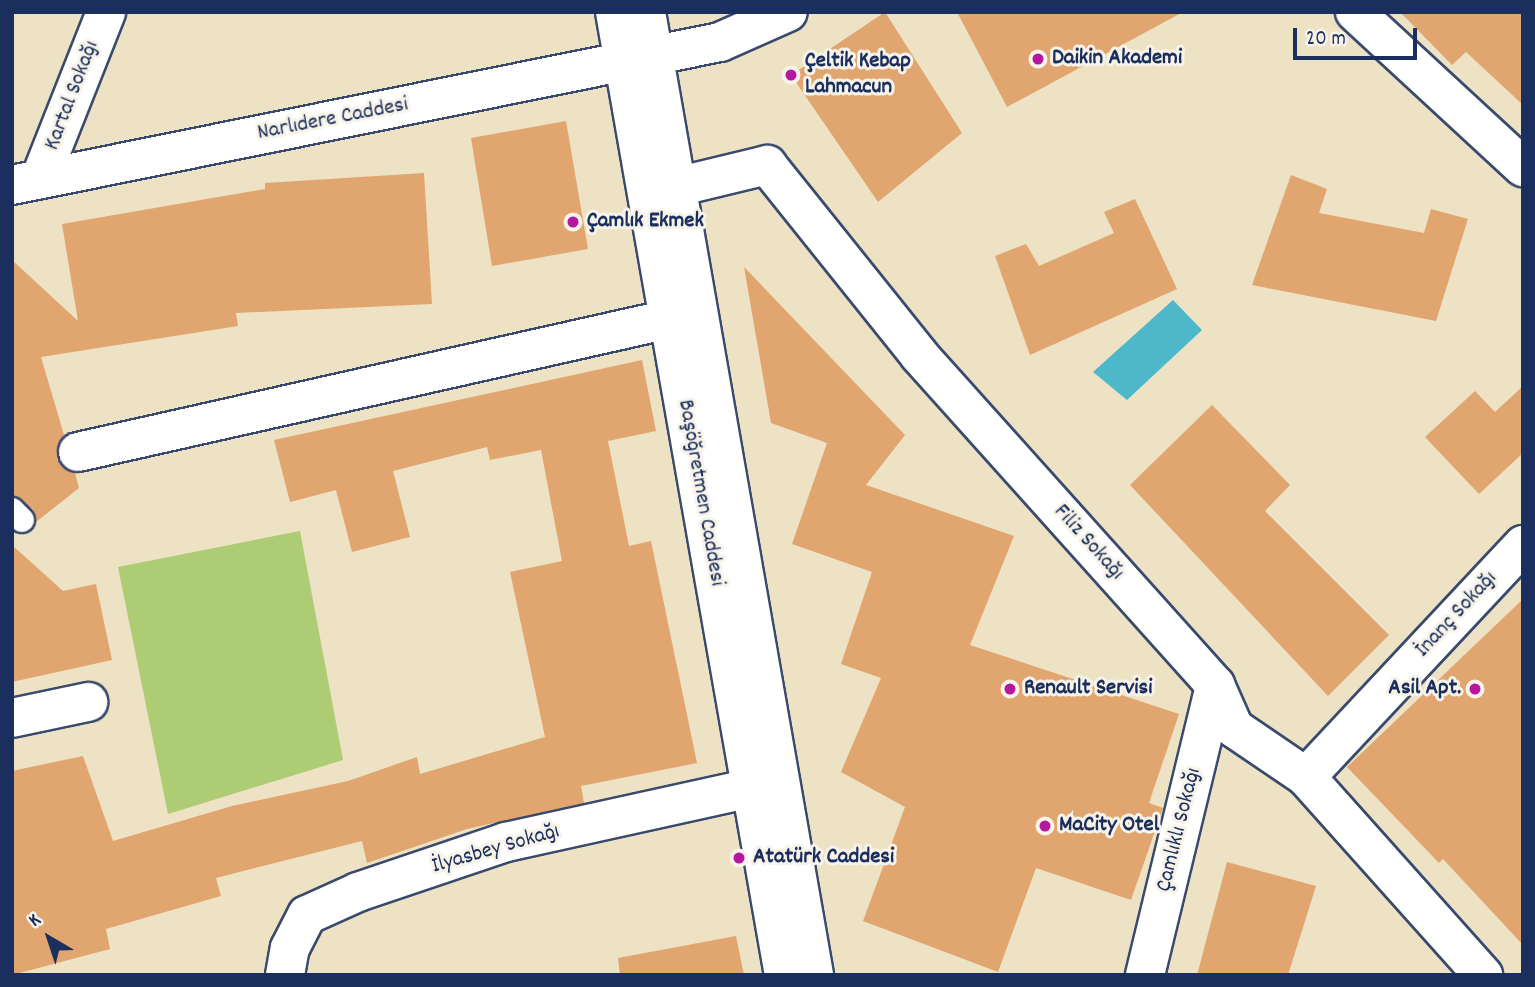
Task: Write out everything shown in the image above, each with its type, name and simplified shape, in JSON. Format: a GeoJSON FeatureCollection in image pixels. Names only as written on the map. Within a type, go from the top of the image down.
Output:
{"type":"FeatureCollection","features":[{"type":"Feature","properties":{"kind":"street","name":"Kartal Sokağı"},"geometry":{"type":"LineString","coordinates":[[26,182],[106,12]]}},
{"type":"Feature","properties":{"kind":"street","name":"Başöğretmen Caddesi"},"geometry":{"type":"LineString","coordinates":[[615,12],[639,59],[676,187],[814,975]]}},
{"type":"Feature","properties":{"kind":"street","name":"Başöğretmen Caddesi"},"geometry":{"type":"LineString","coordinates":[[646,12],[639,59],[669,319],[784,975]]}},
{"type":"Feature","properties":{"kind":"street","name":"Narlıdere Caddesi"},"geometry":{"type":"LineString","coordinates":[[26,182],[720,42],[788,12]]}},
{"type":"Feature","properties":{"kind":"street"},"geometry":{"type":"LineString","coordinates":[[1355,12],[1523,167]]}},
{"type":"Feature","properties":{"kind":"street","name":"Filiz Sokağı"},"geometry":{"type":"LineString","coordinates":[[676,187],[766,165],[919,355],[1215,685],[1234,728],[1306,777],[1483,975]]}},
{"type":"Feature","properties":{"kind":"street"},"geometry":{"type":"LineString","coordinates":[[78,452],[669,319]]}},
{"type":"Feature","properties":{"kind":"street","name":"İnanç Sokağı"},"geometry":{"type":"LineString","coordinates":[[1306,777],[1523,545]]}},
{"type":"Feature","properties":{"kind":"street","name":"Çamlıklı Sokağı"},"geometry":{"type":"LineString","coordinates":[[1145,975],[1215,685]]}},
{"type":"Feature","properties":{"kind":"street"},"geometry":{"type":"LineString","coordinates":[[12,718],[88,702]]}},
{"type":"Feature","properties":{"kind":"street","name":"İlyasbey Sokağı"},"geometry":{"type":"LineString","coordinates":[[285,975],[290,948],[307,915],[358,892],[506,842],[752,788]]}},
{"type":"Feature","properties":{"kind":"green space"},"geometry":{"type":"Polygon","coordinates":[[[300,531],[343,760],[168,814],[118,567],[300,531]]]}},
{"type":"Feature","properties":{"kind":"water"},"geometry":{"type":"Polygon","coordinates":[[[1173,300],[1202,330],[1127,400],[1093,372],[1173,300]]]}},
{"type":"Feature","properties":{"kind":"building"},"geometry":{"type":"Polygon","coordinates":[[[885,12],[962,133],[878,202],[791,75],[885,12]]]}},
{"type":"Feature","properties":{"kind":"building","name":"Daikin Akademi"},"geometry":{"type":"Polygon","coordinates":[[[957,12],[1183,12],[1007,107],[957,12]]]}},
{"type":"Feature","properties":{"kind":"building"},"geometry":{"type":"Polygon","coordinates":[[[1400,12],[1523,12],[1523,105],[1466,52],[1452,65],[1400,12]]]}},
{"type":"Feature","properties":{"kind":"building"},"geometry":{"type":"Polygon","coordinates":[[[566,121],[588,249],[492,266],[471,138],[566,121]]]}},
{"type":"Feature","properties":{"kind":"building"},"geometry":{"type":"Polygon","coordinates":[[[424,173],[432,304],[236,313],[238,326],[41,357],[64,435],[57,457],[62,467],[75,473],[79,488],[36,522],[33,509],[12,496],[12,260],[78,321],[62,224],[265,189],[265,183],[424,173]]]}},
{"type":"Feature","properties":{"kind":"building"},"geometry":{"type":"Polygon","coordinates":[[[1291,175],[1327,189],[1319,213],[1424,233],[1431,209],[1468,219],[1436,321],[1252,285],[1291,175]]]}},
{"type":"Feature","properties":{"kind":"building"},"geometry":{"type":"Polygon","coordinates":[[[1135,199],[1177,289],[1030,355],[995,256],[1026,244],[1039,266],[1114,233],[1104,212],[1135,199]]]}},
{"type":"Feature","properties":{"kind":"building"},"geometry":{"type":"Polygon","coordinates":[[[744,267],[905,435],[866,485],[1014,536],[970,645],[1179,714],[1149,803],[1163,808],[1131,900],[1036,868],[998,972],[863,921],[905,807],[841,772],[881,678],[841,664],[872,572],[792,544],[827,443],[771,423],[744,267]]]}},
{"type":"Feature","properties":{"kind":"building"},"geometry":{"type":"Polygon","coordinates":[[[642,360],[656,431],[608,441],[629,546],[651,541],[697,763],[581,786],[584,803],[467,829],[367,863],[362,841],[216,878],[221,896],[106,929],[110,949],[12,975],[12,771],[83,756],[113,841],[232,806],[348,781],[417,757],[420,774],[545,737],[510,572],[562,561],[541,450],[490,460],[487,447],[393,471],[410,537],[352,552],[336,490],[290,502],[274,440],[642,360]]]}},
{"type":"Feature","properties":{"kind":"building"},"geometry":{"type":"Polygon","coordinates":[[[1523,386],[1523,453],[1479,494],[1425,437],[1475,391],[1495,412],[1523,386]]]}},
{"type":"Feature","properties":{"kind":"building"},"geometry":{"type":"Polygon","coordinates":[[[1212,405],[1290,485],[1265,511],[1389,635],[1328,696],[1130,485],[1212,405]]]}},
{"type":"Feature","properties":{"kind":"building"},"geometry":{"type":"Polygon","coordinates":[[[12,545],[63,591],[96,584],[112,660],[12,682],[12,545]]]}},
{"type":"Feature","properties":{"kind":"building","name":"Asil Apt."},"geometry":{"type":"Polygon","coordinates":[[[1523,599],[1523,945],[1443,859],[1439,863],[1347,767],[1523,599]]]}},
{"type":"Feature","properties":{"kind":"building"},"geometry":{"type":"Polygon","coordinates":[[[1227,862],[1316,886],[1288,975],[1197,975],[1227,862]]]}},
{"type":"Feature","properties":{"kind":"building"},"geometry":{"type":"Polygon","coordinates":[[[736,936],[744,975],[620,975],[618,958],[736,936]]]}},
{"type":"Feature","properties":{"kind":"place","name":"Daikin Akademi"},"geometry":{"type":"Point","coordinates":[1038,59]}},
{"type":"Feature","properties":{"kind":"place","name":"Çeltik Kebap Lahmacun"},"geometry":{"type":"Point","coordinates":[791,75]}},
{"type":"Feature","properties":{"kind":"place","name":"Çamlık Ekmek"},"geometry":{"type":"Point","coordinates":[573,222]}},
{"type":"Feature","properties":{"kind":"place","name":"Renault Servisi"},"geometry":{"type":"Point","coordinates":[1010,689]}},
{"type":"Feature","properties":{"kind":"place","name":"Asil Apt."},"geometry":{"type":"Point","coordinates":[1475,689]}},
{"type":"Feature","properties":{"kind":"place","name":"MaCity Otel"},"geometry":{"type":"Point","coordinates":[1045,826]}},
{"type":"Feature","properties":{"kind":"place","name":"Atatürk Caddesi"},"geometry":{"type":"Point","coordinates":[739,858]}}]}
